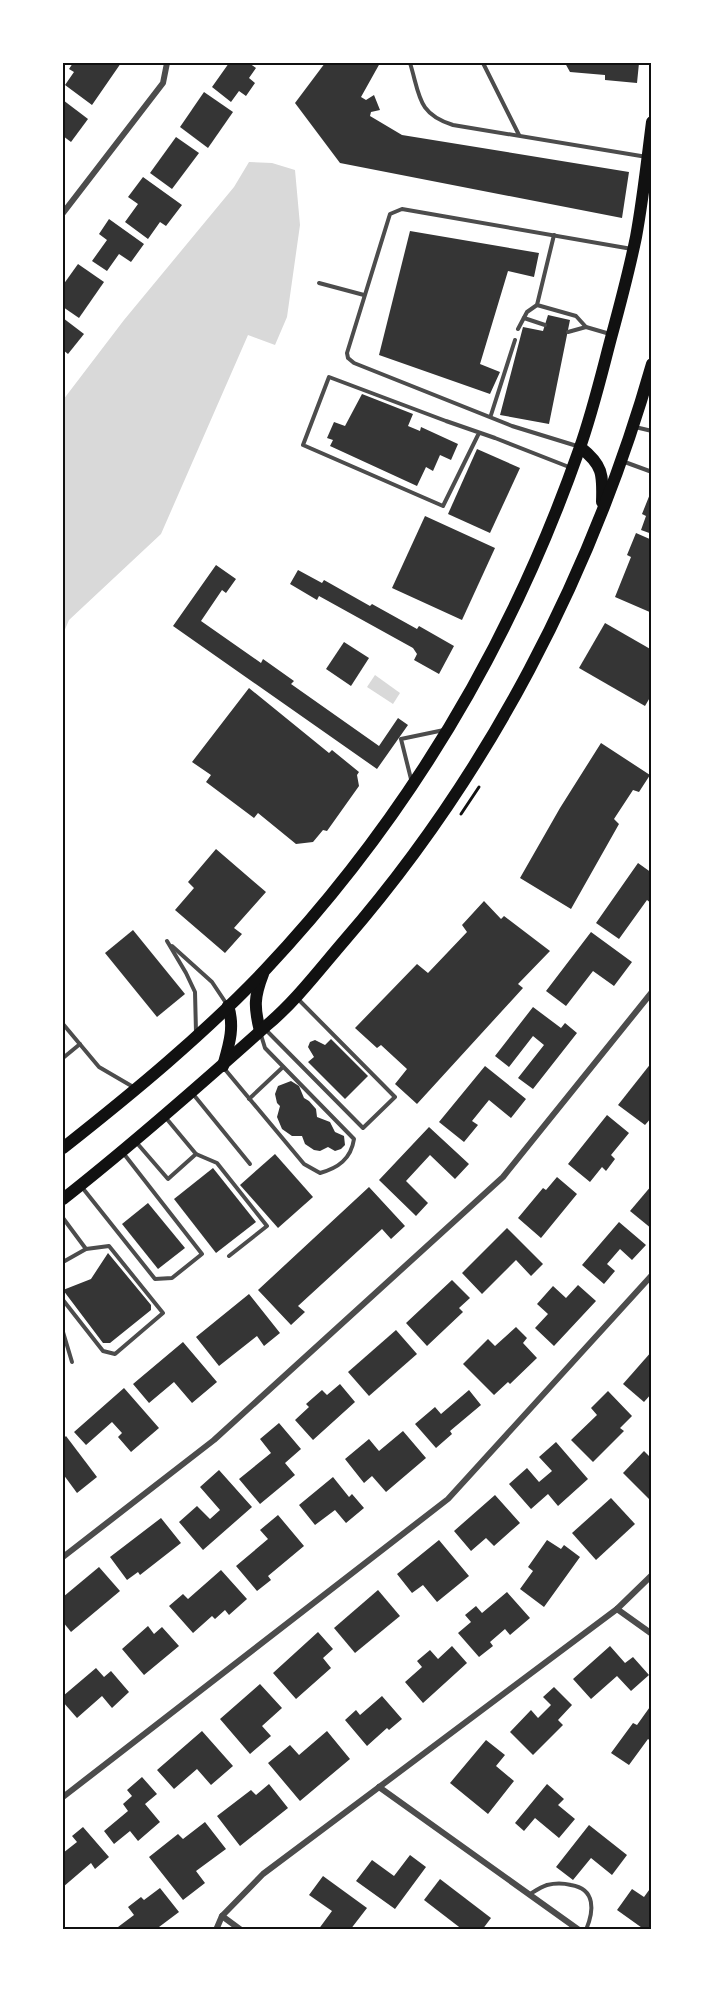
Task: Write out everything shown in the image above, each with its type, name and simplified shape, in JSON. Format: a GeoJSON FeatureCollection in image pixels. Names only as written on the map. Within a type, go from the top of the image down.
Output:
{"type":"FeatureCollection","features":[{"type":"Feature","properties":{"kind":"main road"},"geometry":{"type":"LineString","coordinates":[[63,1148],[196,1037],[264,970],[343,880],[380,832],[450,729],[510,617],[536,561],[580,447],[633,249],[652,122]]}},
{"type":"Feature","properties":{"kind":"main road"},"geometry":{"type":"LineString","coordinates":[[63,1199],[222,1067],[295,997],[369,911],[452,800],[535,660],[581,563],[622,461],[633,426],[648,395],[652,364]]}},
{"type":"Feature","properties":{"kind":"main road"},"geometry":{"type":"LineString","coordinates":[[580,447],[594,458],[603,475],[602,512]]}},
{"type":"Feature","properties":{"kind":"main road"},"geometry":{"type":"LineString","coordinates":[[262,1030],[254,1010],[255,993],[264,970]]}},
{"type":"Feature","properties":{"kind":"main road"},"geometry":{"type":"LineString","coordinates":[[222,1067],[231,1037],[232,1018],[228,1006]]}},
{"type":"Feature","properties":{"kind":"street"},"geometry":{"type":"LineString","coordinates":[[64,210],[163,83],[167,63]]}},
{"type":"Feature","properties":{"kind":"street"},"geometry":{"type":"LineString","coordinates":[[63,1557],[214,1440],[503,1177],[652,992]]}},
{"type":"Feature","properties":{"kind":"street"},"geometry":{"type":"LineString","coordinates":[[63,1797],[448,1499],[652,1275]]}},
{"type":"Feature","properties":{"kind":"street"},"geometry":{"type":"LineString","coordinates":[[216,1930],[222,1916],[263,1874],[617,1609],[652,1575]]}},
{"type":"Feature","properties":{"kind":"street"},"geometry":{"type":"LineString","coordinates":[[617,1609],[652,1634]]}},
{"type":"Feature","properties":{"kind":"street"},"geometry":{"type":"LineString","coordinates":[[379,1786],[579,1930]]}},
{"type":"Feature","properties":{"kind":"street"},"geometry":{"type":"LineString","coordinates":[[222,1916],[241,1930]]}},
{"type":"Feature","properties":{"kind":"lane"},"geometry":{"type":"LineString","coordinates":[[410,63],[424,108],[431,116],[453,125],[648,158]]}},
{"type":"Feature","properties":{"kind":"lane"},"geometry":{"type":"LineString","coordinates":[[483,63],[519,136]]}},
{"type":"Feature","properties":{"kind":"lane"},"geometry":{"type":"LineString","coordinates":[[580,447],[512,426],[354,363],[348,358],[347,353],[390,214],[395,210],[402,208],[633,249]]}},
{"type":"Feature","properties":{"kind":"lane"},"geometry":{"type":"LineString","coordinates":[[518,329],[527,312],[537,304],[554,235]]}},
{"type":"Feature","properties":{"kind":"lane"},"geometry":{"type":"LineString","coordinates":[[319,283],[364,295]]}},
{"type":"Feature","properties":{"kind":"lane"},"geometry":{"type":"LineString","coordinates":[[537,304],[576,316],[586,327]]}},
{"type":"Feature","properties":{"kind":"lane"},"geometry":{"type":"LineString","coordinates":[[524,318],[545,325]]}},
{"type":"Feature","properties":{"kind":"lane"},"geometry":{"type":"LineString","coordinates":[[568,332],[586,327],[612,334]]}},
{"type":"Feature","properties":{"kind":"lane"},"geometry":{"type":"LineString","coordinates":[[491,416],[515,340]]}},
{"type":"Feature","properties":{"kind":"lane"},"geometry":{"type":"LineString","coordinates":[[479,433],[443,506],[303,445],[329,376],[479,433],[572,469]]}},
{"type":"Feature","properties":{"kind":"lane"},"geometry":{"type":"LineString","coordinates":[[633,426],[652,431]]}},
{"type":"Feature","properties":{"kind":"lane"},"geometry":{"type":"LineString","coordinates":[[622,461],[652,472]]}},
{"type":"Feature","properties":{"kind":"lane"},"geometry":{"type":"LineString","coordinates":[[412,786],[401,739],[450,729]]}},
{"type":"Feature","properties":{"kind":"lane"},"geometry":{"type":"LineString","coordinates":[[196,1037],[195,992],[167,941],[212,982],[228,1006]]}},
{"type":"Feature","properties":{"kind":"lane"},"geometry":{"type":"LineString","coordinates":[[262,1030],[363,1128],[395,1097],[295,997]]}},
{"type":"Feature","properties":{"kind":"lane"},"geometry":{"type":"LineString","coordinates":[[63,1024],[99,1066],[136,1089]]}},
{"type":"Feature","properties":{"kind":"lane"},"geometry":{"type":"LineString","coordinates":[[222,1067],[303,1164],[320,1173],[337,1168],[352,1152],[354,1139],[265,1048],[262,1030]]}},
{"type":"Feature","properties":{"kind":"lane"},"geometry":{"type":"LineString","coordinates":[[63,1058],[80,1044]]}},
{"type":"Feature","properties":{"kind":"lane"},"geometry":{"type":"LineString","coordinates":[[249,1099],[283,1067]]}},
{"type":"Feature","properties":{"kind":"lane"},"geometry":{"type":"LineString","coordinates":[[192,1093],[249,1164]]}},
{"type":"Feature","properties":{"kind":"lane"},"geometry":{"type":"LineString","coordinates":[[165,1116],[196,1154],[217,1163],[267,1226],[229,1256]]}},
{"type":"Feature","properties":{"kind":"lane"},"geometry":{"type":"LineString","coordinates":[[135,1141],[168,1179],[196,1154]]}},
{"type":"Feature","properties":{"kind":"lane"},"geometry":{"type":"LineString","coordinates":[[80,1186],[155,1279],[172,1278],[202,1254],[122,1152]]}},
{"type":"Feature","properties":{"kind":"lane"},"geometry":{"type":"LineString","coordinates":[[63,1218],[86,1249]]}},
{"type":"Feature","properties":{"kind":"lane"},"geometry":{"type":"LineString","coordinates":[[63,1262],[86,1249],[109,1246],[162,1313],[115,1354],[103,1351],[63,1300]]}},
{"type":"Feature","properties":{"kind":"lane"},"geometry":{"type":"LineString","coordinates":[[63,1332],[72,1362]]}},
{"type":"Feature","properties":{"kind":"lane"},"geometry":{"type":"LineString","coordinates":[[529,1894],[548,1885],[561,1883],[578,1886],[587,1892],[593,1904],[592,1918],[586,1930]]}},
{"type":"Feature","properties":{"kind":"shaded area"},"geometry":{"type":"Polygon","coordinates":[[[249,162],[272,163],[295,170],[300,225],[287,317],[275,345],[248,335],[161,534],[69,620],[63,634],[63,400],[124,320],[234,187],[249,162]]]}},
{"type":"Feature","properties":{"kind":"shaded area"},"geometry":{"type":"Polygon","coordinates":[[[375,675],[400,693],[393,704],[367,687],[375,675]]]}},
{"type":"Feature","properties":{"kind":"building"},"geometry":{"type":"Polygon","coordinates":[[[73,63],[121,63],[92,105],[65,85],[74,72],[69,69],[73,63]]]}},
{"type":"Feature","properties":{"kind":"building"},"geometry":{"type":"Polygon","coordinates":[[[229,63],[249,63],[256,68],[249,78],[255,83],[246,96],[239,91],[231,102],[212,87],[229,63]]]}},
{"type":"Feature","properties":{"kind":"building"},"geometry":{"type":"Polygon","coordinates":[[[325,63],[380,63],[361,97],[366,100],[374,95],[380,110],[371,112],[370,116],[402,135],[629,172],[622,218],[340,163],[295,103],[325,63]]]}},
{"type":"Feature","properties":{"kind":"building"},"geometry":{"type":"Polygon","coordinates":[[[565,63],[639,63],[637,83],[605,80],[605,75],[570,72],[565,63]]]}},
{"type":"Feature","properties":{"kind":"building"},"geometry":{"type":"Polygon","coordinates":[[[204,92],[233,112],[208,148],[180,127],[204,92]]]}},
{"type":"Feature","properties":{"kind":"building"},"geometry":{"type":"Polygon","coordinates":[[[63,100],[88,119],[71,142],[63,136],[63,100]]]}},
{"type":"Feature","properties":{"kind":"building"},"geometry":{"type":"Polygon","coordinates":[[[176,137],[199,153],[172,189],[150,173],[176,137]]]}},
{"type":"Feature","properties":{"kind":"building"},"geometry":{"type":"Polygon","coordinates":[[[143,177],[182,205],[166,226],[160,222],[148,239],[125,222],[138,204],[128,197],[143,177]]]}},
{"type":"Feature","properties":{"kind":"building"},"geometry":{"type":"Polygon","coordinates":[[[109,219],[144,244],[131,262],[119,254],[107,271],[92,261],[107,240],[99,234],[109,219]]]}},
{"type":"Feature","properties":{"kind":"building"},"geometry":{"type":"Polygon","coordinates":[[[410,231],[539,253],[534,277],[508,271],[480,364],[500,372],[490,394],[379,355],[410,231]]]}},
{"type":"Feature","properties":{"kind":"building"},"geometry":{"type":"Polygon","coordinates":[[[78,264],[104,282],[79,318],[63,307],[63,285],[78,264]]]}},
{"type":"Feature","properties":{"kind":"building"},"geometry":{"type":"Polygon","coordinates":[[[548,315],[570,320],[549,424],[500,415],[523,327],[543,331],[548,315]]]}},
{"type":"Feature","properties":{"kind":"building"},"geometry":{"type":"Polygon","coordinates":[[[63,318],[84,334],[68,354],[63,350],[63,318]]]}},
{"type":"Feature","properties":{"kind":"building"},"geometry":{"type":"Polygon","coordinates":[[[362,394],[413,414],[408,426],[420,431],[421,427],[458,444],[451,460],[440,455],[433,471],[426,467],[417,486],[330,446],[333,440],[327,438],[334,422],[345,426],[362,394]]]}},
{"type":"Feature","properties":{"kind":"building"},"geometry":{"type":"Polygon","coordinates":[[[477,449],[520,468],[490,533],[448,514],[477,449]]]}},
{"type":"Feature","properties":{"kind":"building"},"geometry":{"type":"Polygon","coordinates":[[[652,489],[652,534],[641,530],[646,516],[642,514],[652,489]]]}},
{"type":"Feature","properties":{"kind":"building"},"geometry":{"type":"Polygon","coordinates":[[[425,516],[495,548],[462,620],[392,588],[425,516]]]}},
{"type":"Feature","properties":{"kind":"building"},"geometry":{"type":"Polygon","coordinates":[[[636,533],[652,540],[652,613],[615,597],[631,557],[627,555],[636,533]]]}},
{"type":"Feature","properties":{"kind":"building"},"geometry":{"type":"Polygon","coordinates":[[[216,565],[236,579],[226,593],[222,590],[201,621],[261,663],[263,659],[294,681],[291,684],[379,746],[398,718],[408,725],[377,769],[173,626],[216,565]]]}},
{"type":"Feature","properties":{"kind":"building"},"geometry":{"type":"Polygon","coordinates":[[[298,570],[322,583],[324,580],[417,629],[419,626],[454,646],[439,674],[414,660],[417,654],[413,648],[319,596],[317,600],[290,584],[298,570]]]}},
{"type":"Feature","properties":{"kind":"building"},"geometry":{"type":"Polygon","coordinates":[[[605,623],[652,650],[652,694],[645,706],[579,668],[605,623]]]}},
{"type":"Feature","properties":{"kind":"building"},"geometry":{"type":"Polygon","coordinates":[[[344,642],[369,658],[351,686],[326,669],[344,642]]]}},
{"type":"Feature","properties":{"kind":"building"},"geometry":{"type":"Polygon","coordinates":[[[249,688],[329,753],[332,750],[359,772],[357,775],[359,786],[327,831],[323,830],[313,842],[296,844],[258,813],[254,818],[206,782],[211,775],[192,762],[249,688]]]}},
{"type":"Feature","properties":{"kind":"building"},"geometry":{"type":"Polygon","coordinates":[[[601,743],[650,775],[639,792],[633,790],[614,819],[619,824],[571,909],[520,878],[601,743]]]}},
{"type":"Feature","properties":{"kind":"building"},"geometry":{"type":"Polygon","coordinates":[[[216,849],[266,892],[234,928],[242,934],[225,953],[175,910],[194,888],[188,882],[216,849]]]}},
{"type":"Feature","properties":{"kind":"building"},"geometry":{"type":"Polygon","coordinates":[[[638,863],[652,873],[652,904],[647,900],[619,939],[596,923],[638,863]]]}},
{"type":"Feature","properties":{"kind":"building"},"geometry":{"type":"Polygon","coordinates":[[[484,901],[501,919],[504,916],[550,951],[518,984],[523,988],[417,1104],[395,1084],[407,1069],[381,1045],[377,1048],[355,1028],[417,964],[428,973],[467,932],[462,925],[484,901]]]}},
{"type":"Feature","properties":{"kind":"building"},"geometry":{"type":"Polygon","coordinates":[[[133,930],[185,994],[157,1017],[105,953],[133,930]]]}},
{"type":"Feature","properties":{"kind":"building"},"geometry":{"type":"Polygon","coordinates":[[[591,932],[632,962],[614,986],[593,971],[566,1006],[546,991],[591,932]]]}},
{"type":"Feature","properties":{"kind":"building"},"geometry":{"type":"Polygon","coordinates":[[[533,1007],[561,1028],[565,1023],[577,1033],[533,1089],[518,1078],[544,1045],[533,1036],[509,1067],[495,1056],[533,1007]]]}},
{"type":"Feature","properties":{"kind":"building"},"geometry":{"type":"Polygon","coordinates":[[[331,1039],[368,1076],[345,1099],[308,1062],[314,1057],[308,1047],[310,1042],[315,1040],[325,1045],[331,1039]]]}},
{"type":"Feature","properties":{"kind":"building"},"geometry":{"type":"Polygon","coordinates":[[[652,1062],[652,1117],[645,1125],[618,1105],[652,1062]]]}},
{"type":"Feature","properties":{"kind":"building"},"geometry":{"type":"Polygon","coordinates":[[[485,1066],[526,1099],[511,1118],[489,1100],[472,1121],[478,1125],[464,1142],[439,1122],[485,1066]]]}},
{"type":"Feature","properties":{"kind":"building"},"geometry":{"type":"Polygon","coordinates":[[[291,1081],[299,1086],[304,1098],[316,1109],[317,1117],[330,1122],[335,1132],[344,1136],[345,1145],[341,1149],[335,1151],[328,1147],[320,1151],[314,1150],[305,1144],[302,1136],[292,1136],[282,1129],[277,1117],[280,1106],[275,1094],[278,1086],[291,1081]]]}},
{"type":"Feature","properties":{"kind":"building"},"geometry":{"type":"Polygon","coordinates":[[[607,1115],[629,1133],[611,1155],[615,1159],[606,1171],[602,1167],[590,1182],[568,1164],[607,1115]]]}},
{"type":"Feature","properties":{"kind":"building"},"geometry":{"type":"Polygon","coordinates":[[[429,1127],[469,1164],[455,1179],[430,1155],[406,1181],[428,1203],[416,1216],[379,1180],[429,1127]]]}},
{"type":"Feature","properties":{"kind":"building"},"geometry":{"type":"Polygon","coordinates":[[[275,1154],[313,1197],[278,1228],[240,1185],[275,1154]]]}},
{"type":"Feature","properties":{"kind":"building"},"geometry":{"type":"Polygon","coordinates":[[[213,1168],[256,1222],[216,1253],[174,1199],[213,1168]]]}},
{"type":"Feature","properties":{"kind":"building"},"geometry":{"type":"Polygon","coordinates":[[[557,1177],[577,1194],[541,1238],[518,1218],[543,1188],[546,1190],[557,1177]]]}},
{"type":"Feature","properties":{"kind":"building"},"geometry":{"type":"Polygon","coordinates":[[[652,1185],[652,1229],[630,1211],[652,1185]]]}},
{"type":"Feature","properties":{"kind":"building"},"geometry":{"type":"Polygon","coordinates":[[[369,1187],[405,1226],[391,1239],[382,1229],[298,1306],[305,1312],[291,1325],[258,1290],[369,1187]]]}},
{"type":"Feature","properties":{"kind":"building"},"geometry":{"type":"Polygon","coordinates":[[[148,1203],[185,1248],[158,1269],[122,1224],[148,1203]]]}},
{"type":"Feature","properties":{"kind":"building"},"geometry":{"type":"Polygon","coordinates":[[[619,1222],[646,1245],[632,1260],[620,1249],[607,1264],[615,1271],[604,1284],[582,1265],[619,1222]]]}},
{"type":"Feature","properties":{"kind":"building"},"geometry":{"type":"Polygon","coordinates":[[[507,1228],[543,1264],[531,1276],[516,1260],[482,1294],[462,1273],[507,1228]]]}},
{"type":"Feature","properties":{"kind":"building"},"geometry":{"type":"Polygon","coordinates":[[[108,1253],[151,1305],[151,1310],[110,1343],[103,1343],[63,1290],[91,1279],[108,1253]]]}},
{"type":"Feature","properties":{"kind":"building"},"geometry":{"type":"Polygon","coordinates":[[[452,1280],[470,1298],[459,1308],[463,1312],[427,1346],[406,1323],[452,1280]]]}},
{"type":"Feature","properties":{"kind":"building"},"geometry":{"type":"Polygon","coordinates":[[[578,1285],[596,1301],[554,1346],[535,1328],[548,1314],[537,1304],[553,1286],[566,1298],[578,1285]]]}},
{"type":"Feature","properties":{"kind":"building"},"geometry":{"type":"Polygon","coordinates":[[[249,1294],[280,1333],[264,1346],[257,1336],[219,1366],[196,1337],[249,1294]]]}},
{"type":"Feature","properties":{"kind":"building"},"geometry":{"type":"Polygon","coordinates":[[[516,1327],[527,1338],[523,1343],[537,1358],[510,1384],[508,1382],[494,1395],[463,1364],[488,1339],[495,1346],[516,1327]]]}},
{"type":"Feature","properties":{"kind":"building"},"geometry":{"type":"Polygon","coordinates":[[[396,1330],[417,1354],[369,1396],[348,1372],[396,1330]]]}},
{"type":"Feature","properties":{"kind":"building"},"geometry":{"type":"Polygon","coordinates":[[[183,1342],[217,1382],[192,1403],[174,1382],[149,1403],[133,1384],[183,1342]]]}},
{"type":"Feature","properties":{"kind":"building"},"geometry":{"type":"Polygon","coordinates":[[[652,1351],[652,1393],[644,1402],[623,1384],[652,1351]]]}},
{"type":"Feature","properties":{"kind":"building"},"geometry":{"type":"Polygon","coordinates":[[[340,1384],[355,1402],[313,1440],[295,1420],[309,1407],[306,1404],[322,1390],[327,1395],[340,1384]]]}},
{"type":"Feature","properties":{"kind":"building"},"geometry":{"type":"Polygon","coordinates":[[[124,1388],[159,1428],[131,1452],[118,1437],[122,1433],[112,1422],[86,1445],[74,1432],[124,1388]]]}},
{"type":"Feature","properties":{"kind":"building"},"geometry":{"type":"Polygon","coordinates":[[[469,1390],[481,1405],[450,1431],[452,1434],[436,1448],[415,1424],[435,1407],[441,1414],[469,1390]]]}},
{"type":"Feature","properties":{"kind":"building"},"geometry":{"type":"Polygon","coordinates":[[[608,1391],[632,1416],[620,1428],[624,1431],[593,1462],[571,1440],[597,1415],[591,1408],[608,1391]]]}},
{"type":"Feature","properties":{"kind":"building"},"geometry":{"type":"Polygon","coordinates":[[[279,1423],[301,1449],[285,1463],[295,1475],[260,1504],[239,1479],[271,1453],[260,1439],[279,1423]]]}},
{"type":"Feature","properties":{"kind":"building"},"geometry":{"type":"Polygon","coordinates":[[[403,1431],[426,1458],[386,1492],[372,1476],[364,1483],[345,1459],[369,1439],[379,1451],[403,1431]]]}},
{"type":"Feature","properties":{"kind":"building"},"geometry":{"type":"Polygon","coordinates":[[[66,1436],[97,1477],[77,1493],[63,1474],[63,1439],[66,1436]]]}},
{"type":"Feature","properties":{"kind":"building"},"geometry":{"type":"Polygon","coordinates":[[[556,1442],[588,1479],[558,1506],[548,1494],[531,1509],[509,1484],[527,1468],[539,1482],[552,1471],[539,1457],[556,1442]]]}},
{"type":"Feature","properties":{"kind":"building"},"geometry":{"type":"Polygon","coordinates":[[[644,1451],[652,1459],[652,1502],[623,1473],[644,1451]]]}},
{"type":"Feature","properties":{"kind":"building"},"geometry":{"type":"Polygon","coordinates":[[[219,1470],[252,1507],[203,1550],[179,1522],[197,1506],[210,1519],[220,1510],[200,1487],[219,1470]]]}},
{"type":"Feature","properties":{"kind":"building"},"geometry":{"type":"Polygon","coordinates":[[[333,1477],[349,1497],[352,1494],[364,1508],[346,1523],[335,1510],[315,1525],[299,1505],[333,1477]]]}},
{"type":"Feature","properties":{"kind":"building"},"geometry":{"type":"Polygon","coordinates":[[[495,1495],[520,1523],[494,1546],[486,1538],[471,1551],[454,1531],[495,1495]]]}},
{"type":"Feature","properties":{"kind":"building"},"geometry":{"type":"Polygon","coordinates":[[[611,1498],[635,1524],[596,1560],[572,1533],[611,1498]]]}},
{"type":"Feature","properties":{"kind":"building"},"geometry":{"type":"Polygon","coordinates":[[[278,1515],[304,1546],[268,1576],[271,1580],[257,1591],[236,1566],[268,1539],[260,1530],[278,1515]]]}},
{"type":"Feature","properties":{"kind":"building"},"geometry":{"type":"Polygon","coordinates":[[[161,1518],[181,1543],[140,1575],[138,1572],[127,1580],[110,1557],[161,1518]]]}},
{"type":"Feature","properties":{"kind":"building"},"geometry":{"type":"Polygon","coordinates":[[[439,1540],[469,1576],[437,1602],[423,1585],[412,1593],[397,1574],[439,1540]]]}},
{"type":"Feature","properties":{"kind":"building"},"geometry":{"type":"Polygon","coordinates":[[[547,1540],[561,1549],[564,1545],[580,1557],[544,1607],[520,1589],[533,1571],[528,1567],[547,1540]]]}},
{"type":"Feature","properties":{"kind":"building"},"geometry":{"type":"Polygon","coordinates":[[[99,1567],[120,1591],[71,1632],[63,1622],[63,1597],[99,1567]]]}},
{"type":"Feature","properties":{"kind":"building"},"geometry":{"type":"Polygon","coordinates":[[[221,1570],[247,1599],[229,1615],[225,1610],[215,1619],[212,1616],[193,1633],[169,1606],[183,1594],[188,1599],[221,1570]]]}},
{"type":"Feature","properties":{"kind":"building"},"geometry":{"type":"Polygon","coordinates":[[[378,1590],[400,1616],[355,1653],[334,1628],[378,1590]]]}},
{"type":"Feature","properties":{"kind":"building"},"geometry":{"type":"Polygon","coordinates":[[[507,1592],[530,1618],[510,1635],[505,1629],[490,1642],[493,1646],[479,1657],[458,1633],[471,1622],[465,1615],[476,1606],[482,1613],[507,1592]]]}},
{"type":"Feature","properties":{"kind":"building"},"geometry":{"type":"Polygon","coordinates":[[[148,1626],[154,1634],[162,1627],[179,1646],[144,1675],[122,1649],[148,1626]]]}},
{"type":"Feature","properties":{"kind":"building"},"geometry":{"type":"Polygon","coordinates":[[[318,1632],[333,1649],[323,1658],[331,1668],[296,1699],[273,1673],[318,1632]]]}},
{"type":"Feature","properties":{"kind":"building"},"geometry":{"type":"Polygon","coordinates":[[[452,1646],[467,1663],[423,1703],[405,1682],[422,1667],[417,1661],[430,1650],[438,1659],[452,1646]]]}},
{"type":"Feature","properties":{"kind":"building"},"geometry":{"type":"Polygon","coordinates":[[[610,1646],[625,1663],[633,1657],[649,1675],[631,1691],[617,1676],[591,1699],[573,1679],[610,1646]]]}},
{"type":"Feature","properties":{"kind":"building"},"geometry":{"type":"Polygon","coordinates":[[[96,1668],[104,1677],[111,1671],[129,1692],[112,1708],[102,1696],[77,1718],[63,1702],[63,1696],[96,1668]]]}},
{"type":"Feature","properties":{"kind":"building"},"geometry":{"type":"Polygon","coordinates":[[[260,1684],[282,1708],[262,1726],[271,1736],[250,1754],[220,1719],[260,1684]]]}},
{"type":"Feature","properties":{"kind":"building"},"geometry":{"type":"Polygon","coordinates":[[[554,1687],[572,1705],[558,1720],[563,1725],[533,1755],[510,1732],[531,1710],[538,1718],[551,1705],[543,1697],[554,1687]]]}},
{"type":"Feature","properties":{"kind":"building"},"geometry":{"type":"Polygon","coordinates":[[[382,1696],[402,1719],[389,1730],[387,1728],[367,1746],[345,1720],[356,1710],[360,1715],[382,1696]]]}},
{"type":"Feature","properties":{"kind":"building"},"geometry":{"type":"Polygon","coordinates":[[[652,1704],[652,1742],[648,1739],[629,1765],[611,1753],[633,1723],[637,1725],[652,1704]]]}},
{"type":"Feature","properties":{"kind":"building"},"geometry":{"type":"Polygon","coordinates":[[[202,1731],[233,1766],[211,1785],[197,1769],[174,1789],[157,1770],[202,1731]]]}},
{"type":"Feature","properties":{"kind":"building"},"geometry":{"type":"Polygon","coordinates":[[[327,1731],[350,1759],[300,1801],[268,1763],[290,1745],[299,1755],[327,1731]]]}},
{"type":"Feature","properties":{"kind":"building"},"geometry":{"type":"Polygon","coordinates":[[[486,1740],[505,1755],[496,1766],[514,1781],[488,1814],[450,1783],[486,1740]]]}},
{"type":"Feature","properties":{"kind":"building"},"geometry":{"type":"Polygon","coordinates":[[[142,1777],[157,1794],[145,1804],[160,1822],[138,1841],[130,1831],[114,1844],[104,1831],[128,1811],[123,1804],[132,1796],[127,1790],[142,1777]]]}},
{"type":"Feature","properties":{"kind":"building"},"geometry":{"type":"Polygon","coordinates":[[[269,1784],[288,1808],[240,1846],[217,1816],[251,1790],[256,1795],[269,1784]]]}},
{"type":"Feature","properties":{"kind":"building"},"geometry":{"type":"Polygon","coordinates":[[[547,1784],[564,1799],[558,1805],[575,1819],[559,1838],[535,1818],[524,1831],[515,1823],[547,1784]]]}},
{"type":"Feature","properties":{"kind":"building"},"geometry":{"type":"Polygon","coordinates":[[[205,1822],[226,1849],[196,1871],[205,1883],[183,1900],[149,1857],[178,1834],[183,1839],[205,1822]]]}},
{"type":"Feature","properties":{"kind":"building"},"geometry":{"type":"Polygon","coordinates":[[[589,1825],[627,1855],[612,1875],[591,1858],[573,1880],[556,1867],[589,1825]]]}},
{"type":"Feature","properties":{"kind":"building"},"geometry":{"type":"Polygon","coordinates":[[[83,1827],[109,1857],[95,1869],[91,1863],[63,1887],[63,1853],[77,1842],[72,1836],[83,1827]]]}},
{"type":"Feature","properties":{"kind":"building"},"geometry":{"type":"Polygon","coordinates":[[[410,1855],[426,1867],[395,1909],[356,1881],[372,1860],[394,1876],[410,1855]]]}},
{"type":"Feature","properties":{"kind":"building"},"geometry":{"type":"Polygon","coordinates":[[[323,1876],[367,1908],[350,1930],[318,1930],[332,1911],[309,1895],[323,1876]]]}},
{"type":"Feature","properties":{"kind":"building"},"geometry":{"type":"Polygon","coordinates":[[[440,1879],[491,1918],[482,1930],[463,1930],[424,1900],[440,1879]]]}},
{"type":"Feature","properties":{"kind":"building"},"geometry":{"type":"Polygon","coordinates":[[[652,1886],[652,1930],[645,1930],[617,1910],[632,1889],[644,1897],[652,1886]]]}},
{"type":"Feature","properties":{"kind":"building"},"geometry":{"type":"Polygon","coordinates":[[[160,1888],[179,1912],[155,1930],[121,1930],[118,1927],[134,1915],[128,1907],[141,1897],[144,1900],[160,1888]]]}}]}
